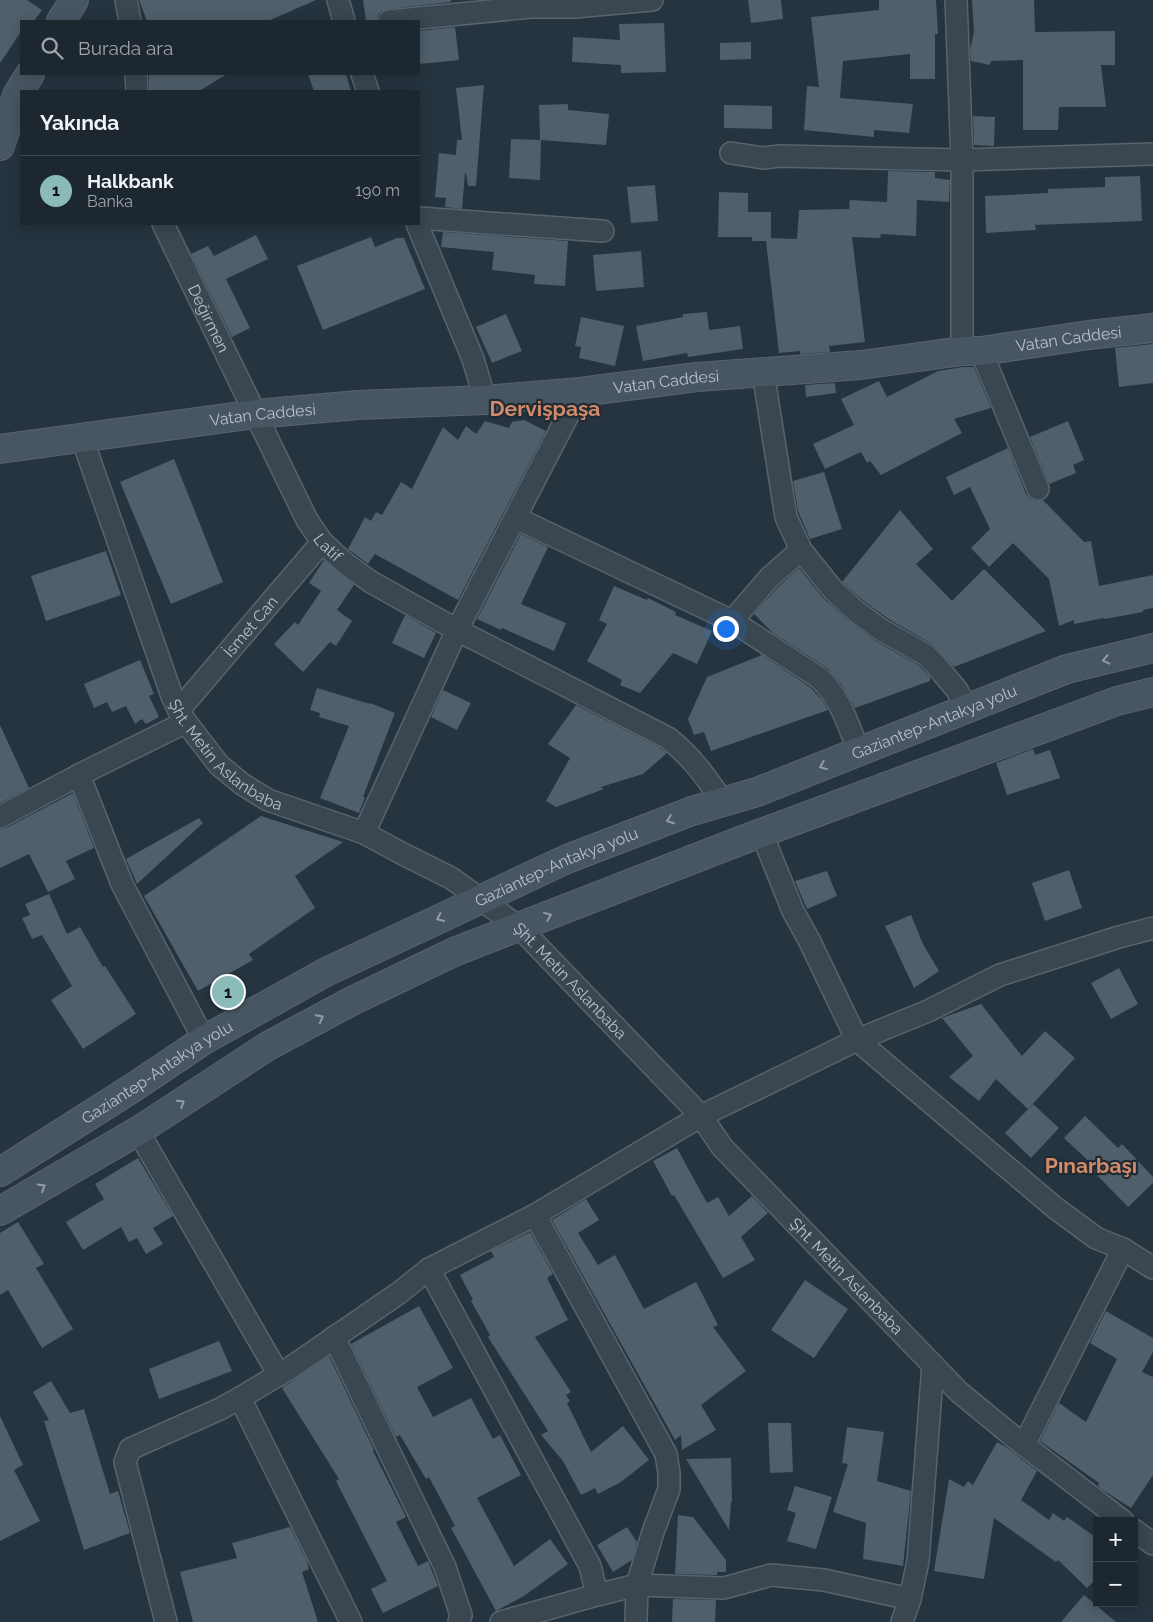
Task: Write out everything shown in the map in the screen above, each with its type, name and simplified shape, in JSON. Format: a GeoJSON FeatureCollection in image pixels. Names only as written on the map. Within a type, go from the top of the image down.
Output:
{"type":"FeatureCollection","features":[{"type":"Feature","properties":{"kind":"main road"},"geometry":{"type":"LineString","coordinates":[[62,20],[74,0]]}},
{"type":"Feature","properties":{"kind":"main road"},"geometry":{"type":"LineString","coordinates":[[20,90],[29,75]]}},
{"type":"Feature","properties":{"kind":"main road"},"geometry":{"type":"LineString","coordinates":[[0,146],[20,90]]}},
{"type":"Feature","properties":{"kind":"main road","name":"Vatan Caddesi"},"geometry":{"type":"LineString","coordinates":[[0,449],[256,414],[358,405],[485,400],[580,392],[697,377],[861,365],[1153,328]]}},
{"type":"Feature","properties":{"kind":"main road","name":"Gaziantep-Antakya yolu"},"geometry":{"type":"LineString","coordinates":[[3,1164],[204,1040],[326,972],[567,859],[692,811],[757,792],[1067,669],[1153,648]]}},
{"type":"Feature","properties":{"kind":"main road"},"geometry":{"type":"LineString","coordinates":[[0,1211],[138,1131],[268,1046],[352,1001],[454,952],[736,843],[1117,701],[1153,692]]}},
{"type":"Feature","properties":{"kind":"street"},"geometry":{"type":"LineString","coordinates":[[126,0],[130,20]]}},
{"type":"Feature","properties":{"kind":"street"},"geometry":{"type":"LineString","coordinates":[[338,0],[344,20]]}},
{"type":"Feature","properties":{"kind":"street"},"geometry":{"type":"LineString","coordinates":[[399,20],[531,7],[574,7],[652,0]]}},
{"type":"Feature","properties":{"kind":"street"},"geometry":{"type":"LineString","coordinates":[[956,0],[972,351],[1038,489]]}},
{"type":"Feature","properties":{"kind":"street"},"geometry":{"type":"LineString","coordinates":[[136,75],[136,90]]}},
{"type":"Feature","properties":{"kind":"street"},"geometry":{"type":"LineString","coordinates":[[362,75],[368,90]]}},
{"type":"Feature","properties":{"kind":"street"},"geometry":{"type":"LineString","coordinates":[[731,153],[763,158],[780,156],[962,160],[1153,154]]}},
{"type":"Feature","properties":{"kind":"street"},"geometry":{"type":"LineString","coordinates":[[420,218],[603,231]]}},
{"type":"Feature","properties":{"kind":"street","name":"Değirmen"},"geometry":{"type":"LineString","coordinates":[[163,225],[256,414]]}},
{"type":"Feature","properties":{"kind":"street"},"geometry":{"type":"LineString","coordinates":[[417,225],[473,359],[485,400]]}},
{"type":"Feature","properties":{"kind":"street"},"geometry":{"type":"LineString","coordinates":[[763,372],[786,516],[801,550],[833,590],[857,612],[880,629],[926,655],[957,690],[967,709]]}},
{"type":"Feature","properties":{"kind":"street"},"geometry":{"type":"LineString","coordinates":[[364,832],[457,630],[580,392]]}},
{"type":"Feature","properties":{"kind":"street","name":"Latif"},"geometry":{"type":"LineString","coordinates":[[256,414],[306,520],[322,542],[346,564],[371,582],[457,630],[668,738],[684,750],[697,764],[723,802]]}},
{"type":"Feature","properties":{"kind":"street","name":"Şht. Metin Aslanbaba"},"geometry":{"type":"LineString","coordinates":[[82,438],[172,696],[183,716],[219,765],[242,784],[268,800],[364,832],[451,878],[519,927],[701,1116],[722,1147],[959,1392],[1118,1517]]}},
{"type":"Feature","properties":{"kind":"street"},"geometry":{"type":"LineString","coordinates":[[516,518],[732,621],[824,682],[838,700],[859,751]]}},
{"type":"Feature","properties":{"kind":"street","name":"İsmet Can"},"geometry":{"type":"LineString","coordinates":[[183,716],[322,542]]}},
{"type":"Feature","properties":{"kind":"street"},"geometry":{"type":"LineString","coordinates":[[732,621],[770,577],[801,550]]}},
{"type":"Feature","properties":{"kind":"street"},"geometry":{"type":"LineString","coordinates":[[0,818],[183,716]]}},
{"type":"Feature","properties":{"kind":"street"},"geometry":{"type":"LineString","coordinates":[[79,775],[122,884],[204,1040]]}},
{"type":"Feature","properties":{"kind":"street"},"geometry":{"type":"LineString","coordinates":[[762,834],[793,911],[857,1040],[1054,1208],[1096,1238],[1123,1250],[1153,1268]]}},
{"type":"Feature","properties":{"kind":"street"},"geometry":{"type":"LineString","coordinates":[[166,1622],[125,1462],[130,1450],[240,1398],[278,1375],[399,1293],[429,1269],[535,1215],[701,1116],[857,1040],[928,1011],[1000,975],[1120,936],[1153,928]]}},
{"type":"Feature","properties":{"kind":"street"},"geometry":{"type":"LineString","coordinates":[[138,1131],[278,1375]]}},
{"type":"Feature","properties":{"kind":"street"},"geometry":{"type":"LineString","coordinates":[[535,1215],[666,1454],[670,1489],[652,1532],[637,1585],[636,1622]]}},
{"type":"Feature","properties":{"kind":"street"},"geometry":{"type":"LineString","coordinates":[[1024,1445],[1123,1250]]}},
{"type":"Feature","properties":{"kind":"street"},"geometry":{"type":"LineString","coordinates":[[429,1269],[590,1566],[597,1595]]}},
{"type":"Feature","properties":{"kind":"street"},"geometry":{"type":"LineString","coordinates":[[334,1337],[445,1568],[461,1615],[459,1622]]}},
{"type":"Feature","properties":{"kind":"street"},"geometry":{"type":"LineString","coordinates":[[902,1622],[910,1599],[918,1561],[933,1365]]}},
{"type":"Feature","properties":{"kind":"street"},"geometry":{"type":"LineString","coordinates":[[240,1398],[351,1622]]}},
{"type":"Feature","properties":{"kind":"street"},"geometry":{"type":"LineString","coordinates":[[1138,1533],[1153,1544]]}},
{"type":"Feature","properties":{"kind":"street"},"geometry":{"type":"LineString","coordinates":[[501,1622],[637,1585],[724,1588],[771,1575],[824,1580],[910,1599]]}},
{"type":"Feature","properties":{"kind":"building"},"geometry":{"type":"Polygon","coordinates":[[[0,0],[27,0],[42,10],[35,20],[20,20],[20,33],[0,63],[0,0]]]}},
{"type":"Feature","properties":{"kind":"building"},"geometry":{"type":"Polygon","coordinates":[[[139,0],[316,0],[270,20],[147,20],[139,0]]]}},
{"type":"Feature","properties":{"kind":"building"},"geometry":{"type":"Polygon","coordinates":[[[363,0],[451,0],[451,2],[388,9],[381,11],[377,20],[366,20],[363,0]]]}},
{"type":"Feature","properties":{"kind":"building"},"geometry":{"type":"Polygon","coordinates":[[[748,0],[781,0],[783,19],[751,23],[748,0]]]}},
{"type":"Feature","properties":{"kind":"building"},"geometry":{"type":"Polygon","coordinates":[[[879,0],[936,0],[938,34],[935,34],[935,79],[910,79],[910,54],[843,61],[840,98],[913,104],[909,133],[874,130],[874,137],[804,130],[807,86],[819,87],[811,17],[879,10],[879,0]]]}},
{"type":"Feature","properties":{"kind":"building"},"geometry":{"type":"Polygon","coordinates":[[[972,0],[1034,0],[1035,32],[1115,31],[1115,65],[1101,65],[1106,107],[1059,107],[1058,130],[1023,130],[1023,60],[991,61],[990,65],[971,61],[970,50],[974,32],[972,0]]]}},
{"type":"Feature","properties":{"kind":"building"},"geometry":{"type":"Polygon","coordinates":[[[664,23],[666,72],[621,73],[621,65],[572,62],[573,37],[620,40],[619,24],[664,23]]]}},
{"type":"Feature","properties":{"kind":"building"},"geometry":{"type":"Polygon","coordinates":[[[455,27],[459,60],[420,64],[420,31],[455,27]]]}},
{"type":"Feature","properties":{"kind":"building"},"geometry":{"type":"Polygon","coordinates":[[[751,42],[751,59],[720,60],[720,43],[751,42]]]}},
{"type":"Feature","properties":{"kind":"building"},"geometry":{"type":"Polygon","coordinates":[[[149,75],[225,75],[201,90],[149,90],[149,75]]]}},
{"type":"Feature","properties":{"kind":"building"},"geometry":{"type":"Polygon","coordinates":[[[308,75],[346,75],[351,90],[314,90],[308,75]]]}},
{"type":"Feature","properties":{"kind":"building"},"geometry":{"type":"Polygon","coordinates":[[[484,85],[476,186],[468,186],[465,173],[462,209],[445,207],[446,198],[435,197],[439,153],[456,155],[457,140],[462,140],[456,88],[484,85]]]}},
{"type":"Feature","properties":{"kind":"building"},"geometry":{"type":"Polygon","coordinates":[[[568,104],[568,110],[609,114],[606,145],[540,140],[539,105],[568,104]]]}},
{"type":"Feature","properties":{"kind":"building"},"geometry":{"type":"Polygon","coordinates":[[[724,105],[772,106],[772,129],[724,128],[724,105]]]}},
{"type":"Feature","properties":{"kind":"building"},"geometry":{"type":"Polygon","coordinates":[[[973,116],[995,117],[994,146],[974,145],[973,116]]]}},
{"type":"Feature","properties":{"kind":"building"},"geometry":{"type":"Polygon","coordinates":[[[511,139],[541,140],[540,180],[509,178],[511,139]]]}},
{"type":"Feature","properties":{"kind":"building"},"geometry":{"type":"Polygon","coordinates":[[[888,171],[935,172],[935,178],[950,180],[949,202],[917,200],[916,236],[881,234],[880,238],[852,237],[865,342],[829,346],[830,352],[800,354],[800,351],[779,353],[766,241],[752,241],[752,237],[718,237],[719,192],[748,193],[748,212],[771,212],[771,238],[797,239],[799,210],[849,209],[850,200],[887,202],[888,171]]]}},
{"type":"Feature","properties":{"kind":"building"},"geometry":{"type":"Polygon","coordinates":[[[1140,176],[1142,221],[1035,225],[1036,230],[986,233],[985,196],[1048,193],[1048,189],[1105,187],[1105,177],[1140,176]]]}},
{"type":"Feature","properties":{"kind":"building"},"geometry":{"type":"Polygon","coordinates":[[[655,185],[658,221],[631,223],[627,187],[655,185]]]}},
{"type":"Feature","properties":{"kind":"building"},"geometry":{"type":"Polygon","coordinates":[[[443,232],[568,241],[565,286],[534,284],[535,275],[492,270],[494,252],[441,247],[443,232]]]}},
{"type":"Feature","properties":{"kind":"building"},"geometry":{"type":"Polygon","coordinates":[[[256,235],[268,259],[226,279],[250,328],[232,337],[191,254],[208,246],[214,256],[256,235]]]}},
{"type":"Feature","properties":{"kind":"building"},"geometry":{"type":"Polygon","coordinates":[[[371,237],[375,247],[397,238],[404,238],[425,289],[323,330],[297,266],[371,237]]]}},
{"type":"Feature","properties":{"kind":"building"},"geometry":{"type":"Polygon","coordinates":[[[641,251],[644,287],[596,291],[593,255],[641,251]]]}},
{"type":"Feature","properties":{"kind":"building"},"geometry":{"type":"Polygon","coordinates":[[[707,312],[709,330],[740,326],[743,349],[688,357],[687,353],[643,361],[636,326],[683,317],[683,314],[707,312]]]}},
{"type":"Feature","properties":{"kind":"building"},"geometry":{"type":"Polygon","coordinates":[[[506,314],[522,351],[492,363],[476,327],[506,314]]]}},
{"type":"Feature","properties":{"kind":"building"},"geometry":{"type":"Polygon","coordinates":[[[581,317],[624,326],[615,366],[579,358],[581,347],[575,346],[581,317]]]}},
{"type":"Feature","properties":{"kind":"building"},"geometry":{"type":"Polygon","coordinates":[[[1153,344],[1153,383],[1119,387],[1115,348],[1153,344]]]}},
{"type":"Feature","properties":{"kind":"building"},"geometry":{"type":"Polygon","coordinates":[[[974,367],[991,408],[954,419],[962,433],[881,475],[870,461],[867,463],[861,452],[825,469],[813,444],[854,425],[841,399],[879,381],[887,397],[938,371],[974,367]]]}},
{"type":"Feature","properties":{"kind":"building"},"geometry":{"type":"Polygon","coordinates":[[[835,383],[836,393],[806,397],[805,385],[835,383]]]}},
{"type":"Feature","properties":{"kind":"building"},"geometry":{"type":"Polygon","coordinates":[[[524,420],[546,431],[458,600],[375,554],[368,564],[348,549],[365,517],[371,521],[376,512],[382,515],[401,482],[412,489],[443,427],[458,440],[466,426],[476,434],[485,421],[509,428],[512,422],[524,420]]]}},
{"type":"Feature","properties":{"kind":"building"},"geometry":{"type":"Polygon","coordinates":[[[1068,421],[1084,460],[1073,465],[1076,473],[1049,484],[1030,437],[1068,421]]]}},
{"type":"Feature","properties":{"kind":"building"},"geometry":{"type":"Polygon","coordinates":[[[1008,448],[1026,494],[1030,499],[1036,501],[1043,500],[1084,542],[1091,541],[1099,586],[1153,575],[1153,608],[1143,610],[1143,612],[1074,624],[1074,620],[1059,626],[1049,579],[1013,543],[989,567],[971,548],[990,529],[970,487],[954,495],[946,477],[1008,448]]]}},
{"type":"Feature","properties":{"kind":"building"},"geometry":{"type":"Polygon","coordinates":[[[174,459],[223,582],[171,604],[120,482],[174,459]]]}},
{"type":"Feature","properties":{"kind":"building"},"geometry":{"type":"Polygon","coordinates":[[[824,472],[842,529],[810,539],[798,511],[793,481],[824,472]]]}},
{"type":"Feature","properties":{"kind":"building"},"geometry":{"type":"Polygon","coordinates":[[[900,510],[933,549],[916,564],[952,601],[984,569],[1046,631],[954,667],[932,644],[887,618],[865,602],[842,582],[900,510]]]}},
{"type":"Feature","properties":{"kind":"building"},"geometry":{"type":"Polygon","coordinates":[[[521,534],[548,547],[521,604],[566,623],[554,651],[477,619],[521,534]]]}},
{"type":"Feature","properties":{"kind":"building"},"geometry":{"type":"Polygon","coordinates":[[[106,551],[121,595],[46,621],[31,576],[106,551]]]}},
{"type":"Feature","properties":{"kind":"building"},"geometry":{"type":"Polygon","coordinates":[[[324,560],[354,585],[337,610],[352,621],[336,646],[330,642],[303,672],[274,644],[295,622],[298,625],[321,591],[309,583],[324,560]]]}},
{"type":"Feature","properties":{"kind":"building"},"geometry":{"type":"Polygon","coordinates":[[[799,568],[823,598],[849,621],[874,640],[918,665],[930,677],[930,681],[855,708],[842,685],[827,668],[773,633],[754,614],[779,586],[799,568]]]}},
{"type":"Feature","properties":{"kind":"building"},"geometry":{"type":"Polygon","coordinates":[[[614,586],[647,600],[648,598],[676,612],[675,615],[712,631],[697,664],[673,653],[640,693],[620,685],[622,680],[587,661],[607,624],[599,620],[614,586]]]}},
{"type":"Feature","properties":{"kind":"building"},"geometry":{"type":"Polygon","coordinates":[[[405,615],[436,633],[424,658],[392,643],[405,615]]]}},
{"type":"Feature","properties":{"kind":"building"},"geometry":{"type":"Polygon","coordinates":[[[762,655],[810,687],[828,710],[711,751],[704,732],[694,735],[688,719],[707,677],[762,655]]]}},
{"type":"Feature","properties":{"kind":"building"},"geometry":{"type":"Polygon","coordinates":[[[140,660],[154,694],[149,696],[159,717],[146,724],[142,719],[135,724],[126,706],[112,712],[107,702],[94,708],[84,684],[140,660]]]}},
{"type":"Feature","properties":{"kind":"building"},"geometry":{"type":"Polygon","coordinates":[[[317,688],[370,703],[395,713],[363,797],[365,797],[359,813],[320,798],[349,726],[319,717],[320,713],[310,710],[317,688]]]}},
{"type":"Feature","properties":{"kind":"building"},"geometry":{"type":"Polygon","coordinates":[[[443,690],[471,703],[457,730],[431,717],[443,690]]]}},
{"type":"Feature","properties":{"kind":"building"},"geometry":{"type":"Polygon","coordinates":[[[576,705],[657,746],[667,753],[643,774],[601,787],[604,789],[556,807],[546,801],[570,758],[548,744],[576,705]]]}},
{"type":"Feature","properties":{"kind":"building"},"geometry":{"type":"Polygon","coordinates":[[[0,725],[29,788],[0,803],[0,725]]]}},
{"type":"Feature","properties":{"kind":"building"},"geometry":{"type":"Polygon","coordinates":[[[1033,749],[1035,755],[1050,750],[1060,778],[1007,795],[996,763],[1033,749]]]}},
{"type":"Feature","properties":{"kind":"building"},"geometry":{"type":"Polygon","coordinates":[[[73,793],[94,848],[66,861],[75,879],[48,892],[29,854],[0,868],[0,829],[6,828],[73,793]]]}},
{"type":"Feature","properties":{"kind":"building"},"geometry":{"type":"Polygon","coordinates":[[[261,816],[343,842],[295,876],[315,908],[249,954],[253,960],[198,991],[144,896],[261,816]]]}},
{"type":"Feature","properties":{"kind":"building"},"geometry":{"type":"Polygon","coordinates":[[[199,818],[203,823],[137,884],[126,859],[199,818]]]}},
{"type":"Feature","properties":{"kind":"building"},"geometry":{"type":"Polygon","coordinates":[[[1069,870],[1082,908],[1045,921],[1032,883],[1069,870]]]}},
{"type":"Feature","properties":{"kind":"building"},"geometry":{"type":"Polygon","coordinates":[[[827,871],[837,896],[807,909],[795,881],[827,871]]]}},
{"type":"Feature","properties":{"kind":"building"},"geometry":{"type":"Polygon","coordinates":[[[49,894],[67,934],[80,927],[103,967],[105,966],[136,1014],[83,1049],[51,1000],[72,986],[42,935],[32,939],[22,918],[30,915],[25,904],[49,894]]]}},
{"type":"Feature","properties":{"kind":"building"},"geometry":{"type":"Polygon","coordinates":[[[911,915],[923,944],[939,971],[914,988],[885,926],[911,915]]]}},
{"type":"Feature","properties":{"kind":"building"},"geometry":{"type":"Polygon","coordinates":[[[1119,968],[1138,1004],[1111,1019],[1091,983],[1119,968]]]}},
{"type":"Feature","properties":{"kind":"building"},"geometry":{"type":"Polygon","coordinates":[[[981,1004],[1022,1056],[1045,1031],[1075,1058],[1028,1109],[996,1079],[979,1101],[949,1077],[973,1056],[942,1018],[981,1004]]]}},
{"type":"Feature","properties":{"kind":"building"},"geometry":{"type":"Polygon","coordinates":[[[1033,1104],[1059,1128],[1031,1158],[1005,1133],[1033,1104]]]}},
{"type":"Feature","properties":{"kind":"building"},"geometry":{"type":"Polygon","coordinates":[[[1085,1116],[1118,1148],[1122,1144],[1153,1177],[1153,1183],[1128,1207],[1093,1171],[1096,1168],[1064,1138],[1085,1116]]]}},
{"type":"Feature","properties":{"kind":"building"},"geometry":{"type":"Polygon","coordinates":[[[677,1148],[707,1203],[718,1197],[729,1216],[752,1196],[768,1213],[741,1237],[755,1260],[723,1278],[674,1195],[672,1196],[653,1161],[677,1148]]]}},
{"type":"Feature","properties":{"kind":"building"},"geometry":{"type":"Polygon","coordinates":[[[138,1158],[173,1216],[153,1228],[163,1244],[146,1254],[137,1238],[129,1242],[121,1227],[83,1250],[66,1222],[104,1199],[95,1184],[138,1158]]]}},
{"type":"Feature","properties":{"kind":"building"},"geometry":{"type":"Polygon","coordinates":[[[586,1199],[599,1220],[578,1233],[598,1265],[615,1255],[644,1309],[696,1282],[718,1325],[713,1327],[746,1371],[701,1405],[716,1430],[682,1450],[681,1435],[675,1440],[552,1220],[586,1199]]]}},
{"type":"Feature","properties":{"kind":"building"},"geometry":{"type":"Polygon","coordinates":[[[18,1222],[44,1264],[36,1268],[73,1329],[42,1348],[8,1290],[0,1295],[0,1233],[18,1222]]]}},
{"type":"Feature","properties":{"kind":"building"},"geometry":{"type":"Polygon","coordinates":[[[530,1232],[553,1274],[547,1278],[568,1320],[535,1337],[571,1392],[566,1395],[570,1401],[567,1403],[591,1452],[623,1426],[649,1460],[621,1482],[598,1494],[595,1488],[581,1495],[563,1461],[541,1435],[548,1431],[488,1337],[490,1335],[471,1301],[473,1300],[460,1275],[494,1257],[491,1251],[530,1232]]]}},
{"type":"Feature","properties":{"kind":"building"},"geometry":{"type":"Polygon","coordinates":[[[805,1280],[848,1309],[814,1358],[771,1330],[805,1280]]]}},
{"type":"Feature","properties":{"kind":"building"},"geometry":{"type":"Polygon","coordinates":[[[419,1306],[453,1368],[417,1387],[433,1417],[471,1398],[493,1439],[500,1435],[521,1475],[477,1498],[514,1566],[550,1539],[568,1564],[524,1596],[496,1611],[451,1528],[455,1526],[429,1477],[426,1479],[400,1435],[396,1437],[351,1344],[419,1306]]]}},
{"type":"Feature","properties":{"kind":"building"},"geometry":{"type":"Polygon","coordinates":[[[1106,1311],[1153,1338],[1153,1352],[1142,1372],[1153,1377],[1153,1475],[1131,1508],[1103,1490],[1098,1486],[1099,1483],[1040,1441],[1059,1403],[1086,1422],[1117,1359],[1090,1343],[1106,1311]]]}},
{"type":"Feature","properties":{"kind":"building"},"geometry":{"type":"Polygon","coordinates":[[[219,1341],[232,1371],[159,1399],[149,1369],[219,1341]]]}},
{"type":"Feature","properties":{"kind":"building"},"geometry":{"type":"Polygon","coordinates":[[[329,1356],[406,1517],[396,1522],[418,1566],[428,1561],[438,1586],[383,1613],[371,1589],[387,1581],[336,1481],[339,1479],[282,1388],[329,1356]]]}},
{"type":"Feature","properties":{"kind":"building"},"geometry":{"type":"Polygon","coordinates":[[[51,1381],[70,1413],[84,1409],[110,1494],[118,1491],[130,1533],[84,1550],[44,1421],[49,1420],[33,1392],[51,1381]]]}},
{"type":"Feature","properties":{"kind":"building"},"geometry":{"type":"Polygon","coordinates":[[[0,1416],[23,1465],[14,1470],[40,1521],[0,1541],[0,1416]]]}},
{"type":"Feature","properties":{"kind":"building"},"geometry":{"type":"Polygon","coordinates":[[[768,1423],[791,1423],[793,1472],[770,1473],[768,1423]]]}},
{"type":"Feature","properties":{"kind":"building"},"geometry":{"type":"Polygon","coordinates":[[[847,1427],[884,1432],[877,1481],[911,1491],[903,1566],[863,1559],[866,1523],[833,1512],[848,1464],[842,1463],[847,1427]]]}},
{"type":"Feature","properties":{"kind":"building"},"geometry":{"type":"Polygon","coordinates":[[[997,1442],[1037,1471],[1021,1500],[1049,1520],[1053,1513],[1064,1521],[1067,1517],[1093,1535],[1093,1582],[1087,1588],[1058,1560],[1056,1562],[994,1518],[984,1579],[934,1571],[949,1479],[964,1487],[968,1481],[973,1485],[997,1442]]]}},
{"type":"Feature","properties":{"kind":"building"},"geometry":{"type":"Polygon","coordinates":[[[731,1458],[732,1502],[729,1530],[686,1459],[731,1458]]]}},
{"type":"Feature","properties":{"kind":"building"},"geometry":{"type":"Polygon","coordinates":[[[795,1486],[832,1497],[816,1549],[787,1541],[796,1513],[787,1510],[795,1486]]]}},
{"type":"Feature","properties":{"kind":"building"},"geometry":{"type":"Polygon","coordinates":[[[678,1515],[693,1517],[726,1560],[726,1572],[717,1572],[717,1575],[675,1574],[678,1515]]]}},
{"type":"Feature","properties":{"kind":"building"},"geometry":{"type":"Polygon","coordinates":[[[290,1527],[307,1561],[309,1569],[302,1572],[318,1622],[193,1622],[180,1572],[237,1558],[232,1543],[290,1527]]]}},
{"type":"Feature","properties":{"kind":"building"},"geometry":{"type":"Polygon","coordinates":[[[627,1527],[637,1542],[632,1560],[613,1572],[597,1545],[627,1527]]]}},
{"type":"Feature","properties":{"kind":"building"},"geometry":{"type":"Polygon","coordinates":[[[1084,1595],[1093,1603],[1093,1607],[1098,1607],[1116,1622],[1061,1622],[1084,1595]]]}},
{"type":"Feature","properties":{"kind":"building"},"geometry":{"type":"Polygon","coordinates":[[[673,1599],[716,1600],[715,1622],[672,1622],[673,1599]]]}},
{"type":"Feature","properties":{"kind":"place","name":"Halkbank"},"geometry":{"type":"Point","coordinates":[228,992]}},
{"type":"Feature","properties":{"kind":"district","name":"Dervişpaşa"},"geometry":{"type":"Point","coordinates":[545,408]}},
{"type":"Feature","properties":{"kind":"district","name":"Pınarbaşı"},"geometry":{"type":"Point","coordinates":[1091,1165]}}]}
